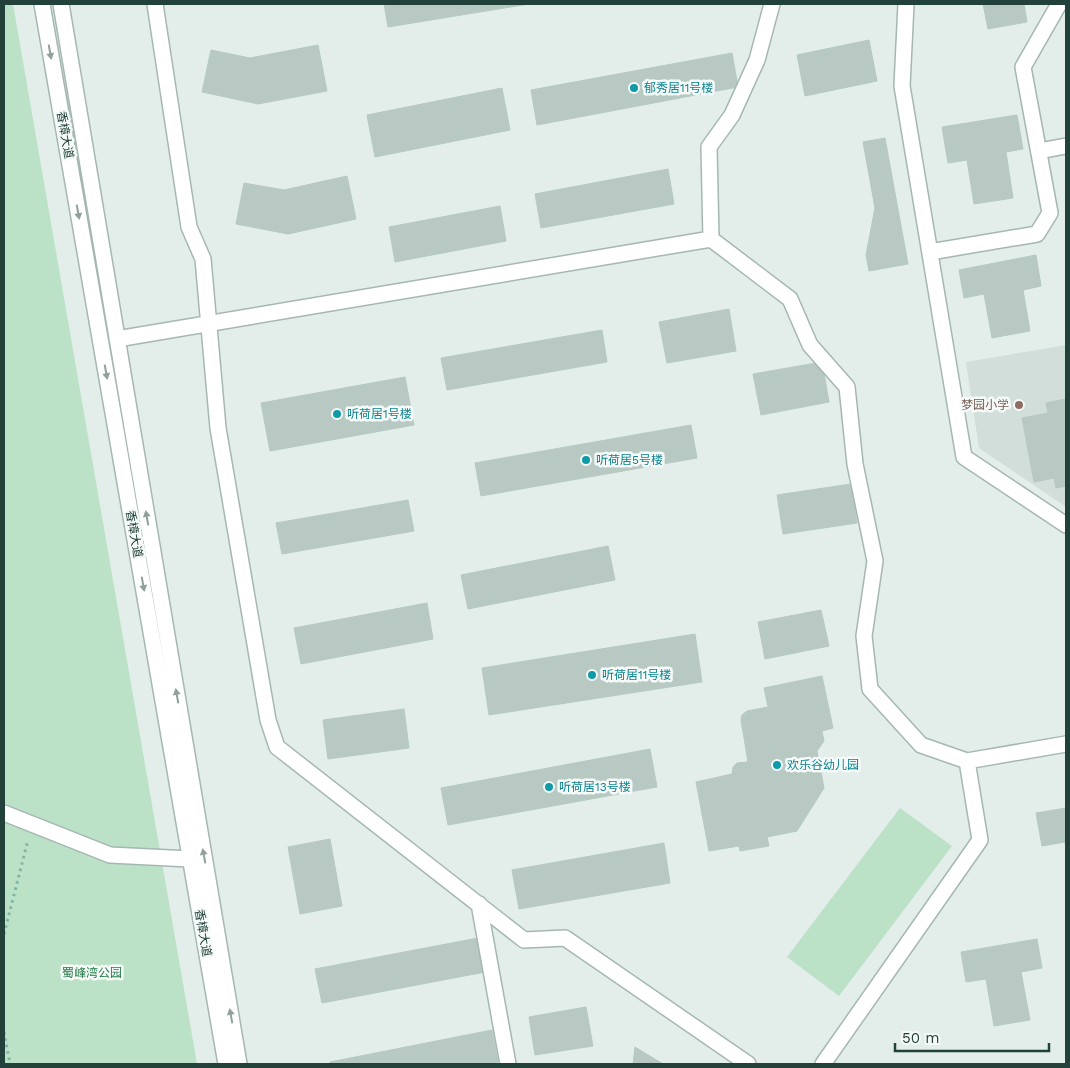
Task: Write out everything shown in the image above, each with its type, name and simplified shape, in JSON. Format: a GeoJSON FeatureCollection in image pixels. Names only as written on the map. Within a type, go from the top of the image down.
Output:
{"type":"FeatureCollection","features":[{"type":"Feature","properties":{"kind":"street","name":"香樟大道"},"geometry":{"type":"LineString","coordinates":[[42,4],[226,1064]]}},
{"type":"Feature","properties":{"kind":"street","name":"香樟大道"},"geometry":{"type":"LineString","coordinates":[[60,4],[239,1064]]}},
{"type":"Feature","properties":{"kind":"street"},"geometry":{"type":"LineString","coordinates":[[156,4],[188,227],[202,260],[218,428],[268,720],[277,746],[524,940],[564,938],[748,1064]]}},
{"type":"Feature","properties":{"kind":"street"},"geometry":{"type":"LineString","coordinates":[[711,239],[709,147],[732,115],[757,60],[772,4]]}},
{"type":"Feature","properties":{"kind":"street"},"geometry":{"type":"LineString","coordinates":[[906,4],[902,86],[964,457],[1066,525]]}},
{"type":"Feature","properties":{"kind":"street"},"geometry":{"type":"LineString","coordinates":[[930,252],[1037,234],[1050,213],[1023,66],[1059,4]]}},
{"type":"Feature","properties":{"kind":"street"},"geometry":{"type":"LineString","coordinates":[[1038,151],[1066,146]]}},
{"type":"Feature","properties":{"kind":"street"},"geometry":{"type":"LineString","coordinates":[[117,339],[711,239],[790,299],[810,345],[846,387],[855,464],[875,561],[864,636],[870,689],[921,744],[966,761],[1066,744]]}},
{"type":"Feature","properties":{"kind":"street"},"geometry":{"type":"LineString","coordinates":[[823,1064],[980,840],[966,761]]}},
{"type":"Feature","properties":{"kind":"street"},"geometry":{"type":"LineString","coordinates":[[4,813],[110,854],[190,859]]}},
{"type":"Feature","properties":{"kind":"street"},"geometry":{"type":"LineString","coordinates":[[479,904],[508,1064]]}},
{"type":"Feature","properties":{"kind":"path"},"geometry":{"type":"LineString","coordinates":[[4,934],[32,824]]}},
{"type":"Feature","properties":{"kind":"path"},"geometry":{"type":"LineString","coordinates":[[4,1032],[10,1064]]}},
{"type":"Feature","properties":{"kind":"shaded area","name":"梦园小学"},"geometry":{"type":"Polygon","coordinates":[[[1066,345],[1066,507],[979,448],[966,362],[1066,345]]]}},
{"type":"Feature","properties":{"kind":"green space","name":"蜀峰湾公园"},"geometry":{"type":"Polygon","coordinates":[[[4,4],[13,4],[197,1064],[4,1064],[4,4]]]}},
{"type":"Feature","properties":{"kind":"green space"},"geometry":{"type":"Polygon","coordinates":[[[900,808],[952,846],[839,996],[787,957],[900,808]]]}},
{"type":"Feature","properties":{"kind":"building"},"geometry":{"type":"Polygon","coordinates":[[[384,4],[529,4],[388,27],[384,4]]]}},
{"type":"Feature","properties":{"kind":"building"},"geometry":{"type":"Polygon","coordinates":[[[983,4],[1024,4],[1027,22],[988,29],[983,4]]]}},
{"type":"Feature","properties":{"kind":"building"},"geometry":{"type":"Polygon","coordinates":[[[869,40],[877,81],[805,96],[797,55],[869,40]]]}},
{"type":"Feature","properties":{"kind":"building"},"geometry":{"type":"Polygon","coordinates":[[[318,45],[327,91],[258,104],[202,92],[211,50],[250,58],[318,45]]]}},
{"type":"Feature","properties":{"kind":"building","name":"郁秀居11号楼"},"geometry":{"type":"Polygon","coordinates":[[[732,53],[738,87],[537,125],[531,90],[732,53]]]}},
{"type":"Feature","properties":{"kind":"building"},"geometry":{"type":"Polygon","coordinates":[[[502,88],[510,130],[375,157],[367,115],[502,88]]]}},
{"type":"Feature","properties":{"kind":"building"},"geometry":{"type":"Polygon","coordinates":[[[1017,115],[1023,149],[1006,152],[1013,198],[974,204],[967,160],[948,163],[942,127],[1017,115]]]}},
{"type":"Feature","properties":{"kind":"building"},"geometry":{"type":"Polygon","coordinates":[[[885,138],[908,264],[869,271],[866,255],[875,208],[863,142],[885,138]]]}},
{"type":"Feature","properties":{"kind":"building"},"geometry":{"type":"Polygon","coordinates":[[[668,169],[674,204],[541,228],[535,194],[668,169]]]}},
{"type":"Feature","properties":{"kind":"building"},"geometry":{"type":"Polygon","coordinates":[[[347,176],[356,219],[288,234],[236,224],[244,183],[284,190],[347,176]]]}},
{"type":"Feature","properties":{"kind":"building"},"geometry":{"type":"Polygon","coordinates":[[[500,206],[506,241],[395,262],[389,227],[500,206]]]}},
{"type":"Feature","properties":{"kind":"building"},"geometry":{"type":"Polygon","coordinates":[[[1036,255],[1041,286],[1023,290],[1030,331],[992,338],[984,294],[964,298],[959,270],[1036,255]]]}},
{"type":"Feature","properties":{"kind":"building"},"geometry":{"type":"Polygon","coordinates":[[[729,309],[736,351],[667,363],[659,322],[729,309]]]}},
{"type":"Feature","properties":{"kind":"building"},"geometry":{"type":"Polygon","coordinates":[[[602,330],[607,362],[447,390],[441,358],[602,330]]]}},
{"type":"Feature","properties":{"kind":"building"},"geometry":{"type":"Polygon","coordinates":[[[822,362],[829,402],[761,415],[753,374],[822,362]]]}},
{"type":"Feature","properties":{"kind":"building","name":"听荷居1号楼"},"geometry":{"type":"Polygon","coordinates":[[[405,377],[414,425],[270,451],[261,403],[405,377]]]}},
{"type":"Feature","properties":{"kind":"building"},"geometry":{"type":"Polygon","coordinates":[[[1066,399],[1066,486],[1056,488],[1054,478],[1034,482],[1022,418],[1048,413],[1046,403],[1066,399]]]}},
{"type":"Feature","properties":{"kind":"building","name":"听荷居5号楼"},"geometry":{"type":"Polygon","coordinates":[[[691,425],[697,458],[481,496],[475,463],[691,425]]]}},
{"type":"Feature","properties":{"kind":"building"},"geometry":{"type":"Polygon","coordinates":[[[851,484],[857,523],[783,534],[777,495],[851,484]]]}},
{"type":"Feature","properties":{"kind":"building"},"geometry":{"type":"Polygon","coordinates":[[[408,500],[414,531],[282,554],[276,523],[408,500]]]}},
{"type":"Feature","properties":{"kind":"building"},"geometry":{"type":"Polygon","coordinates":[[[608,546],[615,580],[468,609],[461,575],[608,546]]]}},
{"type":"Feature","properties":{"kind":"building"},"geometry":{"type":"Polygon","coordinates":[[[427,603],[433,639],[301,664],[294,628],[427,603]]]}},
{"type":"Feature","properties":{"kind":"building"},"geometry":{"type":"Polygon","coordinates":[[[821,610],[829,646],[765,659],[758,622],[821,610]]]}},
{"type":"Feature","properties":{"kind":"building","name":"听荷居11号楼"},"geometry":{"type":"Polygon","coordinates":[[[695,634],[702,682],[489,715],[482,668],[695,634]]]}},
{"type":"Feature","properties":{"kind":"building","name":"欢乐谷幼儿园"},"geometry":{"type":"Polygon","coordinates":[[[822,676],[833,728],[822,731],[824,741],[817,751],[824,788],[797,831],[767,837],[769,846],[740,851],[739,846],[709,851],[696,782],[732,774],[733,767],[737,763],[748,762],[741,720],[742,715],[747,711],[768,707],[764,688],[822,676]]]}},
{"type":"Feature","properties":{"kind":"building"},"geometry":{"type":"Polygon","coordinates":[[[404,709],[409,748],[328,759],[323,720],[404,709]]]}},
{"type":"Feature","properties":{"kind":"building","name":"听荷居13号楼"},"geometry":{"type":"Polygon","coordinates":[[[650,749],[657,787],[448,825],[441,788],[650,749]]]}},
{"type":"Feature","properties":{"kind":"building"},"geometry":{"type":"Polygon","coordinates":[[[1066,808],[1066,850],[1065,842],[1042,846],[1036,813],[1066,808]]]}},
{"type":"Feature","properties":{"kind":"building"},"geometry":{"type":"Polygon","coordinates":[[[330,839],[342,906],[300,914],[288,847],[330,839]]]}},
{"type":"Feature","properties":{"kind":"building"},"geometry":{"type":"Polygon","coordinates":[[[664,843],[670,883],[519,909],[512,870],[664,843]]]}},
{"type":"Feature","properties":{"kind":"building"},"geometry":{"type":"Polygon","coordinates":[[[478,938],[485,972],[322,1003],[315,969],[478,938]]]}},
{"type":"Feature","properties":{"kind":"building"},"geometry":{"type":"Polygon","coordinates":[[[1037,939],[1042,968],[1021,972],[1030,1020],[994,1026],[986,979],[966,982],[961,952],[1037,939]]]}},
{"type":"Feature","properties":{"kind":"building"},"geometry":{"type":"Polygon","coordinates":[[[586,1007],[593,1046],[535,1055],[529,1017],[586,1007]]]}},
{"type":"Feature","properties":{"kind":"building"},"geometry":{"type":"Polygon","coordinates":[[[492,1030],[498,1062],[488,1064],[330,1064],[330,1062],[492,1030]]]}},
{"type":"Feature","properties":{"kind":"building"},"geometry":{"type":"Polygon","coordinates":[[[635,1047],[663,1064],[633,1064],[635,1047]]]}},
{"type":"Feature","properties":{"kind":"place","name":"郁秀居11号楼"},"geometry":{"type":"Point","coordinates":[634,88]}},
{"type":"Feature","properties":{"kind":"place","name":"梦园小学"},"geometry":{"type":"Point","coordinates":[1019,405]}},
{"type":"Feature","properties":{"kind":"place","name":"听荷居1号楼"},"geometry":{"type":"Point","coordinates":[337,414]}},
{"type":"Feature","properties":{"kind":"place","name":"听荷居5号楼"},"geometry":{"type":"Point","coordinates":[586,460]}},
{"type":"Feature","properties":{"kind":"place","name":"听荷居11号楼"},"geometry":{"type":"Point","coordinates":[592,675]}},
{"type":"Feature","properties":{"kind":"place","name":"欢乐谷幼儿园"},"geometry":{"type":"Point","coordinates":[777,765]}},
{"type":"Feature","properties":{"kind":"place","name":"听荷居13号楼"},"geometry":{"type":"Point","coordinates":[549,787]}}]}
